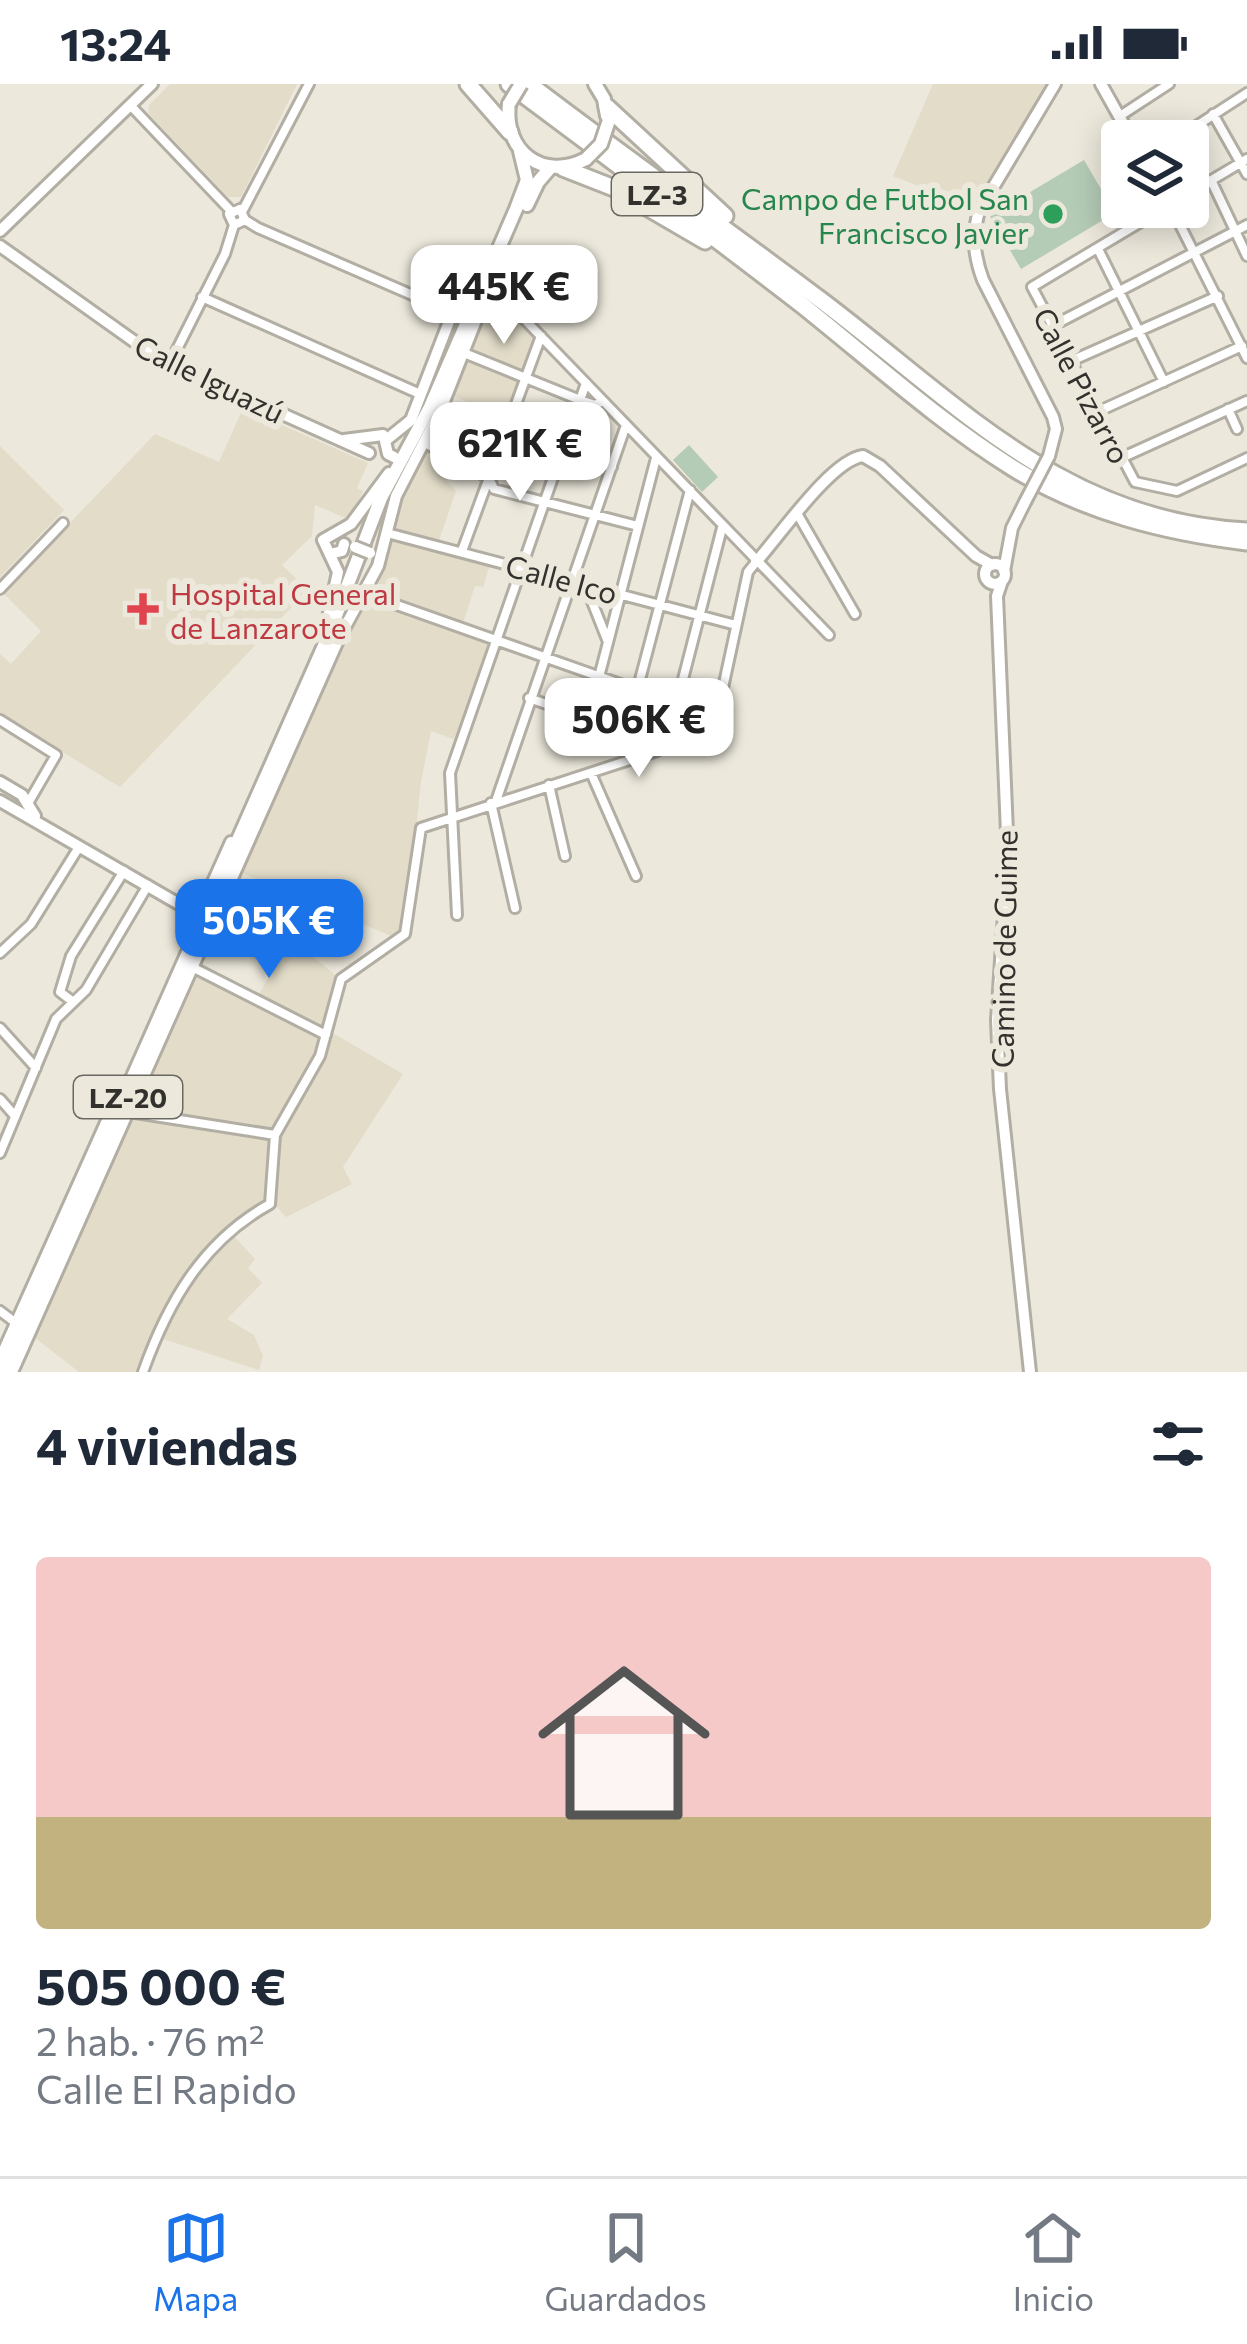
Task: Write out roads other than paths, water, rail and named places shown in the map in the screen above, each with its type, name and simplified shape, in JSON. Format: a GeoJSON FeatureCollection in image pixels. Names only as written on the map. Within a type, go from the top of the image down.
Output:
{"type":"FeatureCollection","features":[{"type":"Feature","properties":{"kind":"highway"},"geometry":{"type":"LineString","coordinates":[[468,84],[510,132]]}},
{"type":"Feature","properties":{"kind":"highway","name":"LZ-3"},"geometry":{"type":"LineString","coordinates":[[509,84],[802,306],[912,383],[1015,469],[1080,501],[1152,526],[1247,542]]}},
{"type":"Feature","properties":{"kind":"highway","name":"LZ-3"},"geometry":{"type":"LineString","coordinates":[[525,84],[836,312]]}},
{"type":"Feature","properties":{"kind":"highway","name":"LZ-3"},"geometry":{"type":"LineString","coordinates":[[607,115],[912,383]]}},
{"type":"Feature","properties":{"kind":"highway","name":"LZ-3"},"geometry":{"type":"LineString","coordinates":[[556,168],[632,198],[802,306]]}},
{"type":"Feature","properties":{"kind":"highway","name":"LZ-3"},"geometry":{"type":"LineString","coordinates":[[932,399],[1016,453],[1093,492],[1180,522],[1247,531]]}},
{"type":"Feature","properties":{"kind":"main road"},"geometry":{"type":"LineString","coordinates":[[525,84],[509,104],[510,132],[520,151],[556,168],[586,159],[601,144],[607,115],[595,84]]}},
{"type":"Feature","properties":{"kind":"main road","name":"LZ-20"},"geometry":{"type":"LineString","coordinates":[[6,1372],[330,641],[369,535],[482,305],[527,180],[520,151]]}},
{"type":"Feature","properties":{"kind":"main road","name":"LZ-20"},"geometry":{"type":"LineString","coordinates":[[6,1372],[327,639],[365,535],[538,182],[556,168]]}},
{"type":"Feature","properties":{"kind":"main road"},"geometry":{"type":"LineString","coordinates":[[475,288],[493,273]]}},
{"type":"Feature","properties":{"kind":"main road"},"geometry":{"type":"LineString","coordinates":[[108,1132],[123,1088],[149,1039]]}},
{"type":"Feature","properties":{"kind":"street"},"geometry":{"type":"LineString","coordinates":[[0,245],[0,232],[152,84]]}},
{"type":"Feature","properties":{"kind":"street"},"geometry":{"type":"LineString","coordinates":[[170,363],[234,225],[244,215],[309,84]]}},
{"type":"Feature","properties":{"kind":"street"},"geometry":{"type":"LineString","coordinates":[[363,593],[715,716],[748,572],[849,460],[863,456],[880,466],[994,573],[1056,429],[983,280],[974,228],[1055,84]]}},
{"type":"Feature","properties":{"kind":"street"},"geometry":{"type":"LineString","coordinates":[[1101,84],[1122,120]]}},
{"type":"Feature","properties":{"kind":"street"},"geometry":{"type":"LineString","coordinates":[[1120,116],[1169,84]]}},
{"type":"Feature","properties":{"kind":"street"},"geometry":{"type":"LineString","coordinates":[[1204,120],[1247,93]]}},
{"type":"Feature","properties":{"kind":"street"},"geometry":{"type":"LineString","coordinates":[[131,106],[231,211],[417,298],[452,299],[475,288]]}},
{"type":"Feature","properties":{"kind":"street"},"geometry":{"type":"LineString","coordinates":[[1214,113],[1247,174]]}},
{"type":"Feature","properties":{"kind":"street"},"geometry":{"type":"LineString","coordinates":[[1244,161],[1211,180],[1247,256]]}},
{"type":"Feature","properties":{"kind":"street"},"geometry":{"type":"LineString","coordinates":[[231,211],[234,225]]}},
{"type":"Feature","properties":{"kind":"street"},"geometry":{"type":"LineString","coordinates":[[1052,326],[1247,225]]}},
{"type":"Feature","properties":{"kind":"street"},"geometry":{"type":"LineString","coordinates":[[1132,228],[1097,248],[1164,382]]}},
{"type":"Feature","properties":{"kind":"street"},"geometry":{"type":"LineString","coordinates":[[1180,228],[1247,358]]}},
{"type":"Feature","properties":{"kind":"street","name":"Calle Iguazú"},"geometry":{"type":"LineString","coordinates":[[0,245],[132,342],[170,363],[371,454],[397,455]]}},
{"type":"Feature","properties":{"kind":"street","name":"Calle Pizarro"},"geometry":{"type":"LineString","coordinates":[[1097,248],[1032,287],[1135,482],[1178,491],[1247,458]]}},
{"type":"Feature","properties":{"kind":"street"},"geometry":{"type":"LineString","coordinates":[[493,273],[502,296],[829,635]]}},
{"type":"Feature","properties":{"kind":"street"},"geometry":{"type":"LineString","coordinates":[[383,481],[385,467],[371,454],[411,420],[450,319],[475,288]]}},
{"type":"Feature","properties":{"kind":"street"},"geometry":{"type":"LineString","coordinates":[[1071,362],[1218,296]]}},
{"type":"Feature","properties":{"kind":"street"},"geometry":{"type":"LineString","coordinates":[[202,297],[419,398]]}},
{"type":"Feature","properties":{"kind":"street"},"geometry":{"type":"LineString","coordinates":[[6,1372],[363,593],[393,506],[425,443],[482,305]]}},
{"type":"Feature","properties":{"kind":"street"},"geometry":{"type":"LineString","coordinates":[[330,554],[337,554],[351,524],[383,481],[466,323]]}},
{"type":"Feature","properties":{"kind":"street"},"geometry":{"type":"LineString","coordinates":[[462,551],[541,336]]}},
{"type":"Feature","properties":{"kind":"street"},"geometry":{"type":"LineString","coordinates":[[1097,412],[1241,346]]}},
{"type":"Feature","properties":{"kind":"street"},"geometry":{"type":"LineString","coordinates":[[464,352],[580,400],[595,405],[603,401]]}},
{"type":"Feature","properties":{"kind":"street"},"geometry":{"type":"LineString","coordinates":[[457,915],[450,773],[586,383]]}},
{"type":"Feature","properties":{"kind":"street"},"geometry":{"type":"LineString","coordinates":[[1121,458],[1247,401]]}},
{"type":"Feature","properties":{"kind":"street"},"geometry":{"type":"LineString","coordinates":[[1228,410],[1237,429]]}},
{"type":"Feature","properties":{"kind":"street"},"geometry":{"type":"LineString","coordinates":[[515,908],[493,803],[626,425]]}},
{"type":"Feature","properties":{"kind":"street"},"geometry":{"type":"LineString","coordinates":[[384,439],[388,454],[397,455]]}},
{"type":"Feature","properties":{"kind":"street"},"geometry":{"type":"LineString","coordinates":[[341,441],[384,439]]}},
{"type":"Feature","properties":{"kind":"street"},"geometry":{"type":"LineString","coordinates":[[425,443],[489,478],[494,488],[638,526]]}},
{"type":"Feature","properties":{"kind":"street"},"geometry":{"type":"LineString","coordinates":[[562,453],[611,466]]}},
{"type":"Feature","properties":{"kind":"street"},"geometry":{"type":"LineString","coordinates":[[599,677],[656,457]]}},
{"type":"Feature","properties":{"kind":"street"},"geometry":{"type":"LineString","coordinates":[[637,691],[690,490]]}},
{"type":"Feature","properties":{"kind":"street"},"geometry":{"type":"LineString","coordinates":[[797,515],[856,614]]}},
{"type":"Feature","properties":{"kind":"street"},"geometry":{"type":"LineString","coordinates":[[0,589],[63,523]]}},
{"type":"Feature","properties":{"kind":"street"},"geometry":{"type":"LineString","coordinates":[[666,745],[722,526]]}},
{"type":"Feature","properties":{"kind":"street","name":"Calle Ico"},"geometry":{"type":"LineString","coordinates":[[387,532],[736,625]]}},
{"type":"Feature","properties":{"kind":"street"},"geometry":{"type":"LineString","coordinates":[[0,1359],[320,642],[338,572],[323,540],[345,542],[376,554]]}},
{"type":"Feature","properties":{"kind":"street","name":"Camino de Guime"},"geometry":{"type":"LineString","coordinates":[[994,573],[1008,856],[998,1035],[1030,1372]]}},
{"type":"Feature","properties":{"kind":"street"},"geometry":{"type":"LineString","coordinates":[[585,584],[608,644]]}},
{"type":"Feature","properties":{"kind":"street"},"geometry":{"type":"LineString","coordinates":[[529,698],[666,745]]}},
{"type":"Feature","properties":{"kind":"street"},"geometry":{"type":"LineString","coordinates":[[0,720],[56,755],[24,807]]}},
{"type":"Feature","properties":{"kind":"street"},"geometry":{"type":"LineString","coordinates":[[143,1372],[166,1311],[194,1270],[215,1243],[270,1204],[275,1135],[320,1056],[341,979],[405,934],[421,828],[666,745]]}},
{"type":"Feature","properties":{"kind":"street"},"geometry":{"type":"LineString","coordinates":[[591,772],[636,876]]}},
{"type":"Feature","properties":{"kind":"street"},"geometry":{"type":"LineString","coordinates":[[0,782],[52,829],[198,915]]}},
{"type":"Feature","properties":{"kind":"street"},"geometry":{"type":"LineString","coordinates":[[549,785],[565,856]]}},
{"type":"Feature","properties":{"kind":"street"},"geometry":{"type":"LineString","coordinates":[[0,800],[24,807],[52,829]]}},
{"type":"Feature","properties":{"kind":"street"},"geometry":{"type":"LineString","coordinates":[[0,953],[32,924],[80,845]]}},
{"type":"Feature","properties":{"kind":"street"},"geometry":{"type":"LineString","coordinates":[[72,1001],[61,992],[71,956],[124,872]]}},
{"type":"Feature","properties":{"kind":"street"},"geometry":{"type":"LineString","coordinates":[[0,1153],[56,1019],[98,972],[148,885]]}},
{"type":"Feature","properties":{"kind":"street"},"geometry":{"type":"LineString","coordinates":[[173,899],[195,903],[211,886]]}},
{"type":"Feature","properties":{"kind":"street"},"geometry":{"type":"LineString","coordinates":[[192,967],[326,1035]]}},
{"type":"Feature","properties":{"kind":"street"},"geometry":{"type":"LineString","coordinates":[[0,1028],[35,1068]]}},
{"type":"Feature","properties":{"kind":"street"},"geometry":{"type":"LineString","coordinates":[[0,1099],[15,1116]]}},
{"type":"Feature","properties":{"kind":"street"},"geometry":{"type":"LineString","coordinates":[[127,1112],[275,1135]]}},
{"type":"Feature","properties":{"kind":"street"},"geometry":{"type":"LineString","coordinates":[[0,1312],[16,1323]]}},
{"type":"Feature","properties":{"kind":"place","name":"Campo de Futbol San Francisco Javier"},"geometry":{"type":"Point","coordinates":[1053,214]}},
{"type":"Feature","properties":{"kind":"place","name":"Hospital General de Lanzarote"},"geometry":{"type":"Point","coordinates":[143,609]}}]}
